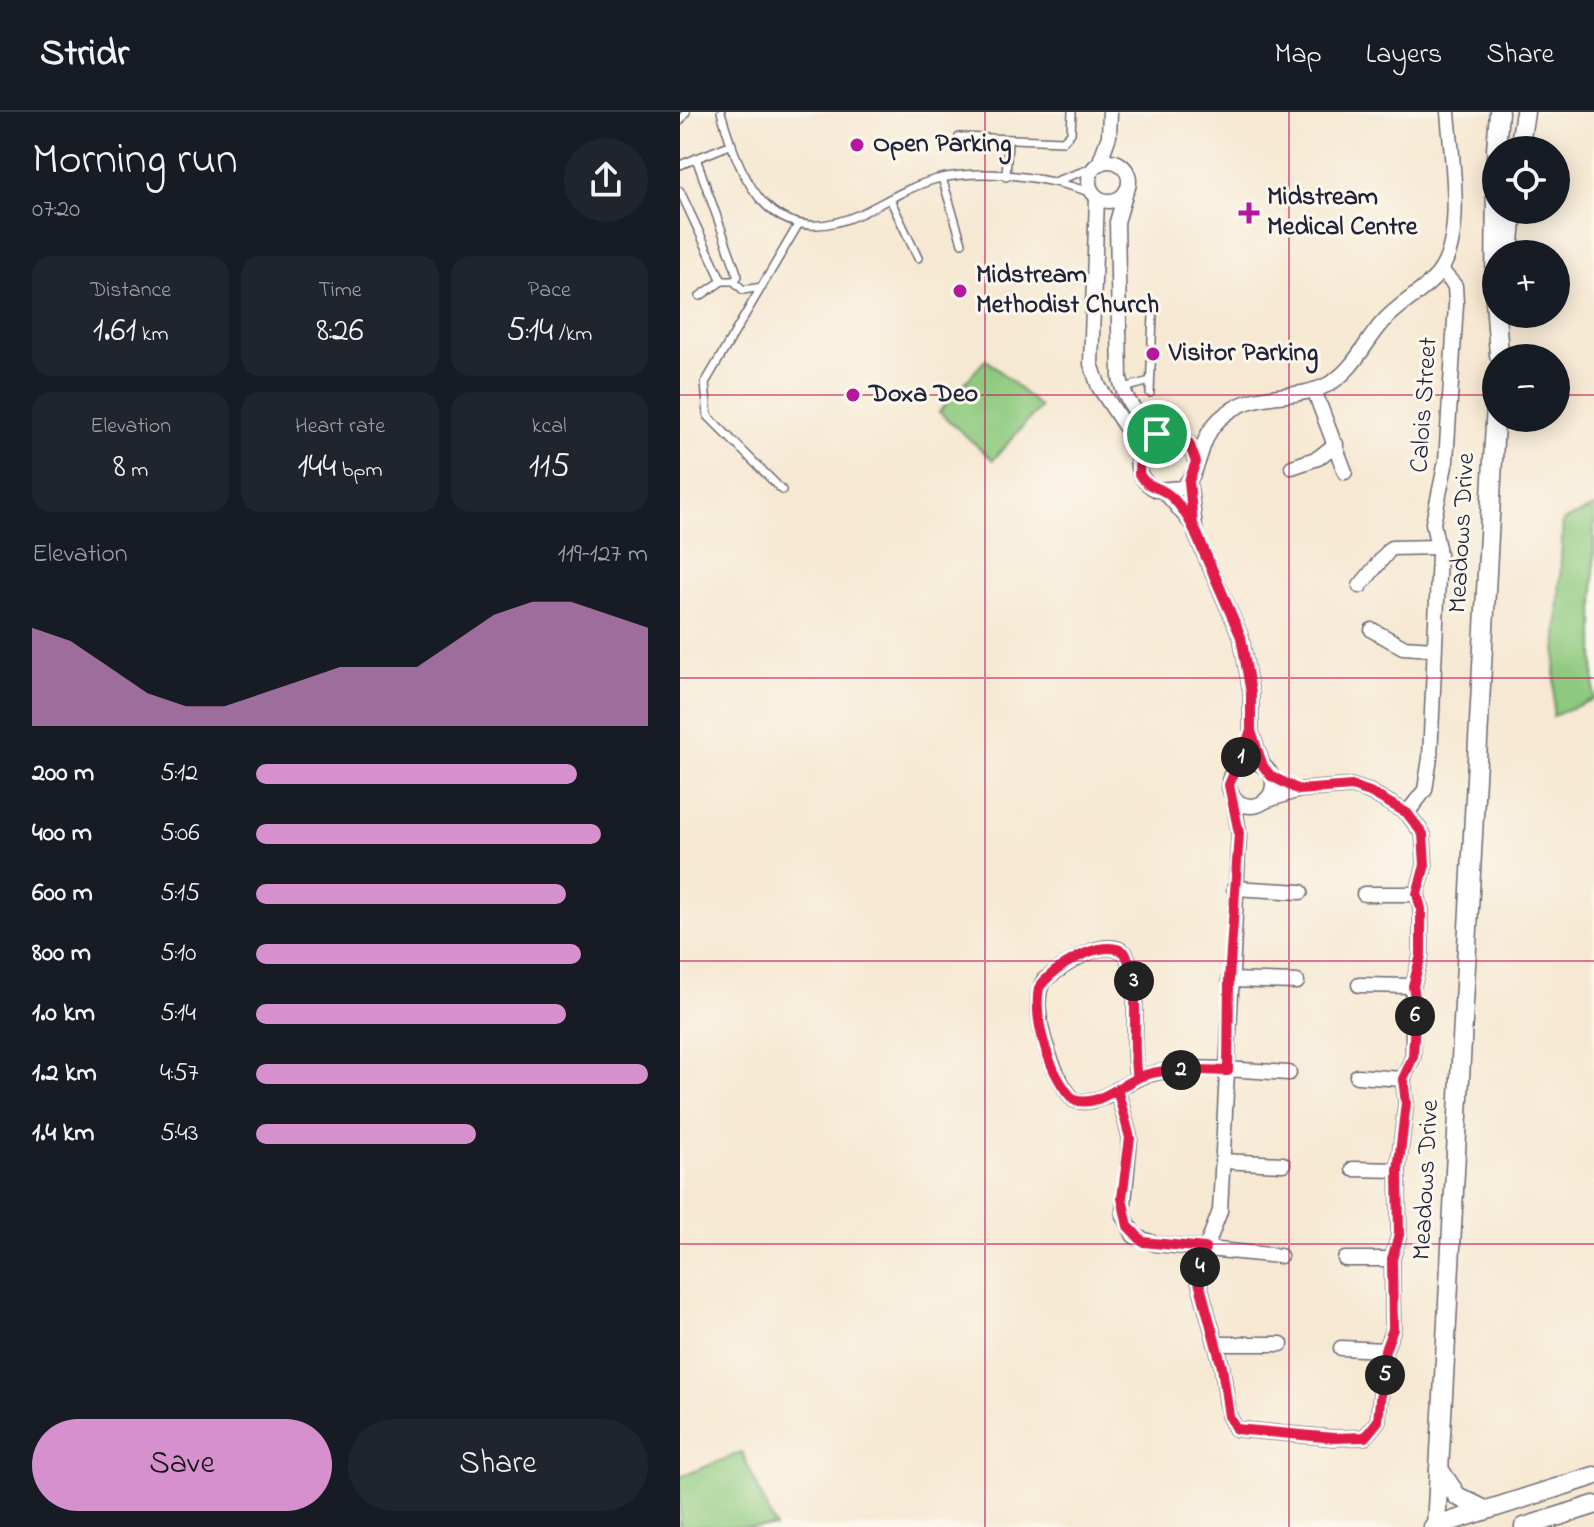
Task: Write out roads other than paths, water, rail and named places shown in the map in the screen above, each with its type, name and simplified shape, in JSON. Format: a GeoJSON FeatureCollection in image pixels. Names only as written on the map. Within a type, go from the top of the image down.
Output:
{"type":"FeatureCollection","features":[{"type":"Feature","properties":{"kind":"street"},"geometry":{"type":"LineString","coordinates":[[1110,112],[1109,136],[1089,177],[1095,196],[1091,364],[1099,387],[1140,449],[1139,474],[1149,487],[1165,492],[1182,488],[1189,481],[1208,428]]}},
{"type":"Feature","properties":{"kind":"street"},"geometry":{"type":"LineString","coordinates":[[1140,449],[1157,434],[1208,428],[1248,402],[1314,390],[1342,375],[1386,319],[1441,270],[1454,228],[1448,112]]}},
{"type":"Feature","properties":{"kind":"street"},"geometry":{"type":"LineString","coordinates":[[1497,136],[1499,112]]}},
{"type":"Feature","properties":{"kind":"street"},"geometry":{"type":"LineString","coordinates":[[1520,136],[1523,112]]}},
{"type":"Feature","properties":{"kind":"street"},"geometry":{"type":"LineString","coordinates":[[1109,136],[1130,182],[1117,222],[1122,388],[1132,409],[1157,434]]}},
{"type":"Feature","properties":{"kind":"street"},"geometry":{"type":"LineString","coordinates":[[1097,165],[1110,161],[1122,165]]}},
{"type":"Feature","properties":{"kind":"street"},"geometry":{"type":"LineString","coordinates":[[1095,196],[1115,201],[1125,195]]}},
{"type":"Feature","properties":{"kind":"street"},"geometry":{"type":"LineString","coordinates":[[1496,224],[1498,344]]}},
{"type":"Feature","properties":{"kind":"street","name":"Calois Street"},"geometry":{"type":"LineString","coordinates":[[1407,813],[1425,790],[1429,775],[1438,547],[1433,523],[1446,461],[1456,296],[1450,278],[1441,270]]}},
{"type":"Feature","properties":{"kind":"street"},"geometry":{"type":"LineString","coordinates":[[1314,390],[1345,472]]}},
{"type":"Feature","properties":{"kind":"street","name":"Meadows Drive"},"geometry":{"type":"LineString","coordinates":[[1435,1527],[1495,432]]}},
{"type":"Feature","properties":{"kind":"street"},"geometry":{"type":"LineString","coordinates":[[1174,434],[1189,443],[1196,462]]}},
{"type":"Feature","properties":{"kind":"street"},"geometry":{"type":"LineString","coordinates":[[1292,467],[1318,458],[1336,444]]}},
{"type":"Feature","properties":{"kind":"street"},"geometry":{"type":"LineString","coordinates":[[1189,481],[1193,524],[1241,637],[1251,693],[1251,731],[1229,785],[1239,833],[1229,980],[1228,1071],[1220,1211],[1205,1248],[1199,1282],[1216,1344],[1229,1416],[1236,1429],[1247,1433],[1334,1438],[1369,1435],[1378,1421],[1385,1350],[1393,1329],[1392,1259],[1399,1235],[1398,1170],[1406,1103],[1403,1079],[1413,1057],[1416,1002],[1413,986],[1421,955],[1421,909],[1417,894],[1423,878],[1425,849],[1417,822],[1407,813],[1370,792],[1352,786],[1299,790],[1262,803],[1245,805],[1233,798]]}},
{"type":"Feature","properties":{"kind":"street"},"geometry":{"type":"LineString","coordinates":[[1165,492],[1193,524]]}},
{"type":"Feature","properties":{"kind":"street"},"geometry":{"type":"LineString","coordinates":[[1360,586],[1391,548],[1438,547]]}},
{"type":"Feature","properties":{"kind":"street"},"geometry":{"type":"LineString","coordinates":[[1372,630],[1403,647],[1434,649]]}},
{"type":"Feature","properties":{"kind":"street"},"geometry":{"type":"LineString","coordinates":[[1239,833],[1272,788],[1251,731]]}},
{"type":"Feature","properties":{"kind":"street"},"geometry":{"type":"LineString","coordinates":[[1237,766],[1251,762],[1299,790]]}},
{"type":"Feature","properties":{"kind":"street"},"geometry":{"type":"LineString","coordinates":[[1234,888],[1301,892]]}},
{"type":"Feature","properties":{"kind":"street"},"geometry":{"type":"LineString","coordinates":[[1364,894],[1417,894]]}},
{"type":"Feature","properties":{"kind":"street"},"geometry":{"type":"LineString","coordinates":[[1137,1078],[1132,1045],[1134,973],[1119,949],[1098,949],[1044,980],[1039,988],[1038,1009],[1061,1085],[1074,1100],[1092,1102],[1137,1078],[1174,1070],[1289,1073]]}},
{"type":"Feature","properties":{"kind":"street"},"geometry":{"type":"LineString","coordinates":[[1229,980],[1297,982]]}},
{"type":"Feature","properties":{"kind":"street"},"geometry":{"type":"LineString","coordinates":[[1359,985],[1413,986]]}},
{"type":"Feature","properties":{"kind":"street"},"geometry":{"type":"LineString","coordinates":[[1357,1076],[1403,1079]]}},
{"type":"Feature","properties":{"kind":"street"},"geometry":{"type":"LineString","coordinates":[[1117,1089],[1130,1138],[1122,1198],[1128,1226],[1143,1242],[1280,1256]]}},
{"type":"Feature","properties":{"kind":"street"},"geometry":{"type":"LineString","coordinates":[[1222,1161],[1283,1164]]}},
{"type":"Feature","properties":{"kind":"street"},"geometry":{"type":"LineString","coordinates":[[1353,1169],[1398,1170]]}},
{"type":"Feature","properties":{"kind":"street"},"geometry":{"type":"LineString","coordinates":[[1345,1259],[1392,1259]]}},
{"type":"Feature","properties":{"kind":"street"},"geometry":{"type":"LineString","coordinates":[[1216,1344],[1281,1344]]}},
{"type":"Feature","properties":{"kind":"street"},"geometry":{"type":"LineString","coordinates":[[1341,1348],[1385,1350]]}},
{"type":"Feature","properties":{"kind":"street"},"geometry":{"type":"LineString","coordinates":[[1439,1469],[1457,1496],[1485,1510]]}},
{"type":"Feature","properties":{"kind":"street"},"geometry":{"type":"LineString","coordinates":[[1435,1527],[1594,1476]]}},
{"type":"Feature","properties":{"kind":"street"},"geometry":{"type":"LineString","coordinates":[[1524,1527],[1594,1505]]}},
{"type":"Feature","properties":{"kind":"lane"},"geometry":{"type":"LineString","coordinates":[[680,121],[686,112]]}},
{"type":"Feature","properties":{"kind":"lane"},"geometry":{"type":"LineString","coordinates":[[721,112],[732,144],[765,207],[798,225],[836,222],[942,178],[1006,177],[1056,181],[1095,196]]}},
{"type":"Feature","properties":{"kind":"lane"},"geometry":{"type":"LineString","coordinates":[[959,137],[1063,141],[1071,133],[1072,112]]}},
{"type":"Feature","properties":{"kind":"lane"},"geometry":{"type":"LineString","coordinates":[[1006,177],[1008,141]]}},
{"type":"Feature","properties":{"kind":"lane"},"geometry":{"type":"LineString","coordinates":[[680,165],[732,144]]}},
{"type":"Feature","properties":{"kind":"lane"},"geometry":{"type":"LineString","coordinates":[[696,158],[738,271],[734,281]]}},
{"type":"Feature","properties":{"kind":"lane"},"geometry":{"type":"LineString","coordinates":[[1056,181],[1097,165]]}},
{"type":"Feature","properties":{"kind":"lane"},"geometry":{"type":"LineString","coordinates":[[942,178],[962,243]]}},
{"type":"Feature","properties":{"kind":"lane"},"geometry":{"type":"LineString","coordinates":[[680,191],[722,281]]}},
{"type":"Feature","properties":{"kind":"lane"},"geometry":{"type":"LineString","coordinates":[[890,199],[918,258]]}},
{"type":"Feature","properties":{"kind":"lane"},"geometry":{"type":"LineString","coordinates":[[782,490],[708,416],[704,396],[705,383],[798,225]]}},
{"type":"Feature","properties":{"kind":"lane"},"geometry":{"type":"LineString","coordinates":[[700,296],[722,281],[734,281],[743,290],[762,287]]}},
{"type":"Feature","properties":{"kind":"lane"},"geometry":{"type":"LineString","coordinates":[[1150,393],[1153,314]]}},
{"type":"Feature","properties":{"kind":"lane"},"geometry":{"type":"LineString","coordinates":[[1122,388],[1150,381]]}},
{"type":"Feature","properties":{"kind":"place","name":"Open Parking"},"geometry":{"type":"Point","coordinates":[857,145]}},
{"type":"Feature","properties":{"kind":"place","name":"Midstream Medical Centre"},"geometry":{"type":"Point","coordinates":[1249,213]}},
{"type":"Feature","properties":{"kind":"place","name":"Midstream Methodist Church"},"geometry":{"type":"Point","coordinates":[960,291]}},
{"type":"Feature","properties":{"kind":"place","name":"Visitor Parking"},"geometry":{"type":"Point","coordinates":[1153,354]}},
{"type":"Feature","properties":{"kind":"place","name":"Doxa Deo"},"geometry":{"type":"Point","coordinates":[853,395]}}]}
